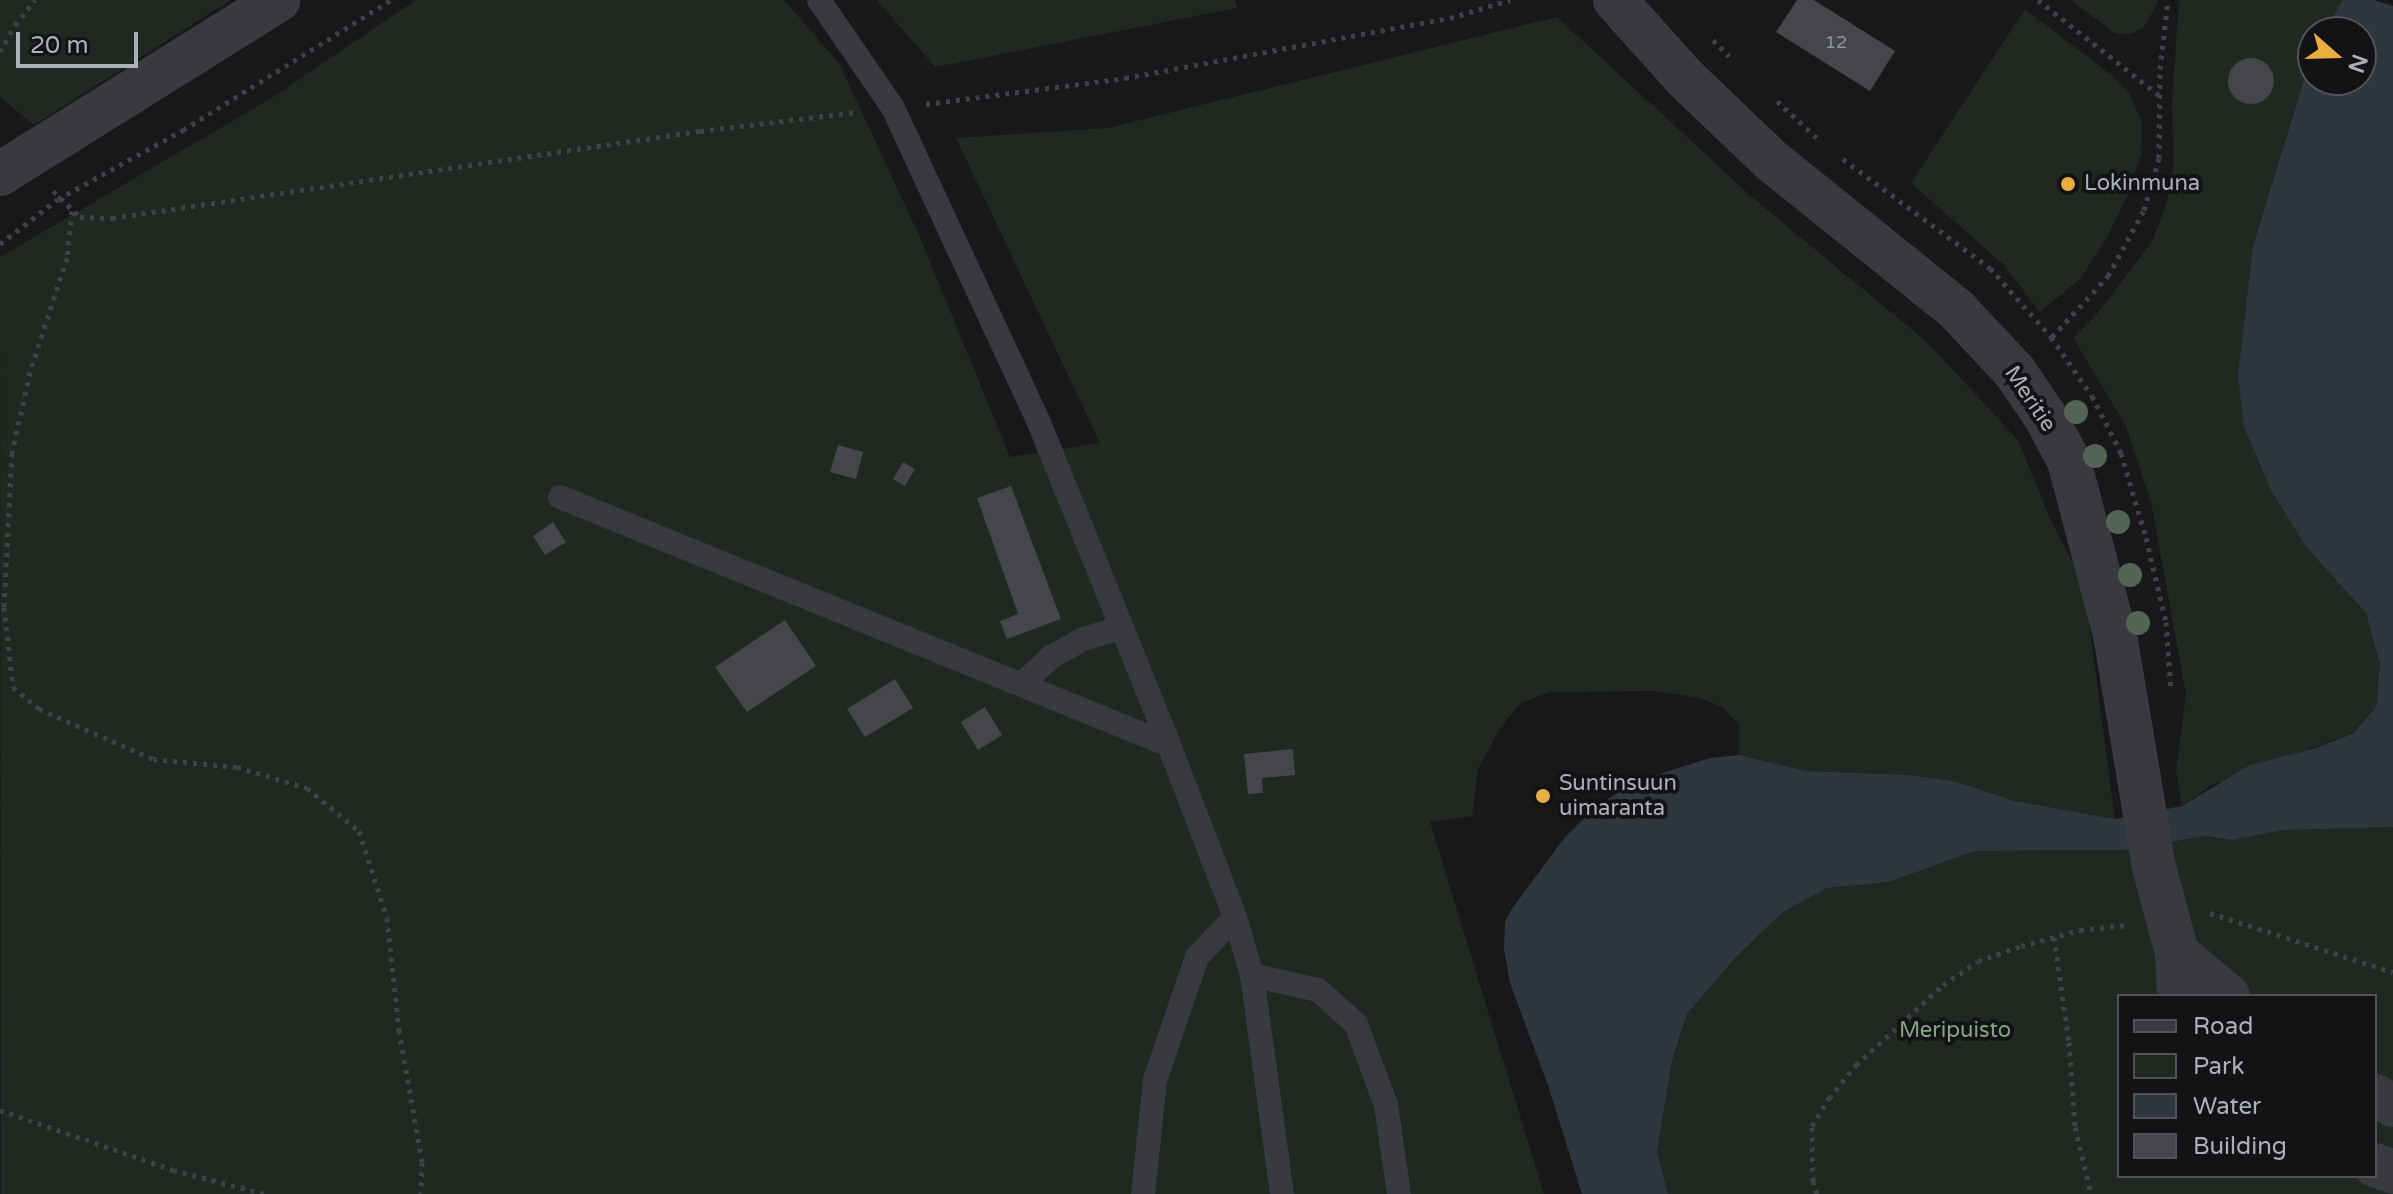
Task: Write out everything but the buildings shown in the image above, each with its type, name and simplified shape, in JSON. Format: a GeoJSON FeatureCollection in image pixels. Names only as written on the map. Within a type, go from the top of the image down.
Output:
{"type":"FeatureCollection","features":[{"type":"Feature","properties":{"kind":"street"},"geometry":{"type":"LineString","coordinates":[[14,165],[278,0]]}},
{"type":"Feature","properties":{"kind":"street","name":"Meritie"},"geometry":{"type":"LineString","coordinates":[[1615,0],[1684,77],[1772,161],[1957,310],[2015,372],[2069,461],[2115,635],[2154,867],[2182,928],[2179,994]]}},
{"type":"Feature","properties":{"kind":"street"},"geometry":{"type":"LineString","coordinates":[[2182,928],[2227,994]]}},
{"type":"Feature","properties":{"kind":"lane"},"geometry":{"type":"LineString","coordinates":[[819,0],[893,108],[1040,425],[1169,745],[1235,917],[1252,975],[1282,1194]]}},
{"type":"Feature","properties":{"kind":"lane"},"geometry":{"type":"LineString","coordinates":[[560,497],[1169,745]]}},
{"type":"Feature","properties":{"kind":"lane"},"geometry":{"type":"LineString","coordinates":[[1022,684],[1051,657],[1084,639],[1121,628]]}},
{"type":"Feature","properties":{"kind":"lane"},"geometry":{"type":"LineString","coordinates":[[1143,1194],[1155,1080],[1197,957],[1235,917]]}},
{"type":"Feature","properties":{"kind":"lane"},"geometry":{"type":"LineString","coordinates":[[1252,975],[1318,990],[1356,1024],[1386,1105],[1399,1194]]}},
{"type":"Feature","properties":{"kind":"path"},"geometry":{"type":"LineString","coordinates":[[0,52],[15,25],[35,0]]}},
{"type":"Feature","properties":{"kind":"path"},"geometry":{"type":"LineString","coordinates":[[0,244],[58,199],[183,130],[391,0]]}},
{"type":"Feature","properties":{"kind":"path"},"geometry":{"type":"LineString","coordinates":[[14,165],[80,217],[112,218],[700,131],[1125,78],[1450,18],[1510,0]]}},
{"type":"Feature","properties":{"kind":"path"},"geometry":{"type":"LineString","coordinates":[[2038,0],[2160,96]]}},
{"type":"Feature","properties":{"kind":"path"},"geometry":{"type":"LineString","coordinates":[[2015,372],[2108,276],[2144,210],[2159,158],[2160,96],[2168,0]]}},
{"type":"Feature","properties":{"kind":"path"},"geometry":{"type":"LineString","coordinates":[[72,211],[67,258],[30,372],[12,453],[4,607],[13,687],[39,709],[153,759],[237,767],[307,788],[359,831],[387,918],[399,1030],[422,1162],[421,1194]]}},
{"type":"Feature","properties":{"kind":"path"},"geometry":{"type":"LineString","coordinates":[[1817,1194],[1813,1181],[1812,1126],[1856,1065],[1943,985],[1978,961],[2080,930],[2182,928],[2218,918],[2393,972]]}},
{"type":"Feature","properties":{"kind":"path"},"geometry":{"type":"LineString","coordinates":[[2054,937],[2069,1042],[2075,1127],[2091,1194]]}},
{"type":"Feature","properties":{"kind":"path"},"geometry":{"type":"LineString","coordinates":[[0,1110],[173,1170],[265,1194]]}},
{"type":"Feature","properties":{"kind":"green space"},"geometry":{"type":"Polygon","coordinates":[[[0,0],[231,0],[34,125],[0,97],[0,0]]]}},
{"type":"Feature","properties":{"kind":"green space"},"geometry":{"type":"Polygon","coordinates":[[[416,0],[784,0],[839,63],[919,235],[1010,457],[1100,443],[956,138],[1108,128],[1557,17],[1753,198],[1927,342],[2018,440],[2048,514],[2084,586],[2115,819],[2015,801],[1954,781],[1908,775],[1806,771],[1739,755],[1739,725],[1722,707],[1700,698],[1656,691],[1550,692],[1521,703],[1500,728],[1478,769],[1472,816],[1430,822],[1544,1194],[1,1194],[0,257],[270,99],[416,0]]]}},
{"type":"Feature","properties":{"kind":"green space"},"geometry":{"type":"Polygon","coordinates":[[[877,0],[1235,0],[1237,8],[935,67],[877,0]]]}},
{"type":"Feature","properties":{"kind":"green space"},"geometry":{"type":"Polygon","coordinates":[[[2071,0],[2158,2],[2144,27],[2131,34],[2116,34],[2071,0]]]}},
{"type":"Feature","properties":{"kind":"green space"},"geometry":{"type":"Polygon","coordinates":[[[2179,0],[2345,0],[2335,16],[2297,16],[2299,96],[2253,246],[2307,548],[2366,612],[2380,664],[2376,707],[2351,734],[2212,785],[2182,806],[2176,771],[2186,694],[2151,502],[2126,426],[2073,338],[2096,315],[2152,242],[2166,205],[2174,164],[2172,104],[2179,0]]]}},
{"type":"Feature","properties":{"kind":"green space"},"geometry":{"type":"Polygon","coordinates":[[[2025,9],[2110,74],[2130,94],[2142,123],[2141,155],[2128,194],[2105,241],[2080,279],[2040,312],[2004,265],[1911,183],[2025,9]]]}},
{"type":"Feature","properties":{"kind":"green space","name":"Meripuisto"},"geometry":{"type":"Polygon","coordinates":[[[2393,827],[2393,1194],[1668,1194],[1657,1151],[1673,1057],[1687,1014],[1736,957],[1783,912],[1827,888],[1889,882],[1974,851],[2124,850],[2206,836],[2232,840],[2283,830],[2393,827]]]}},
{"type":"Feature","properties":{"kind":"water"},"geometry":{"type":"Polygon","coordinates":[[[2343,0],[2374,0],[2393,6],[2393,827],[2283,830],[2232,840],[2206,836],[2124,850],[1974,851],[1889,882],[1827,888],[1783,912],[1736,957],[1687,1014],[1673,1057],[1657,1151],[1668,1194],[1582,1194],[1549,1088],[1510,983],[1504,949],[1505,922],[1565,837],[1593,810],[1631,783],[1710,758],[1739,755],[1806,771],[1908,775],[1954,781],[2015,801],[2115,819],[2182,806],[2250,765],[2313,749],[2352,734],[2376,707],[2380,664],[2366,613],[2307,548],[2271,490],[2244,427],[2238,376],[2253,246],[2299,96],[2377,96],[2377,16],[2333,16],[2343,0]]]}},
{"type":"Feature","properties":{"kind":"place","name":"Lokinmuna"},"geometry":{"type":"Point","coordinates":[2068,184]}},
{"type":"Feature","properties":{"kind":"place","name":"Suntinsuun uimaranta"},"geometry":{"type":"Point","coordinates":[1543,796]}}]}
